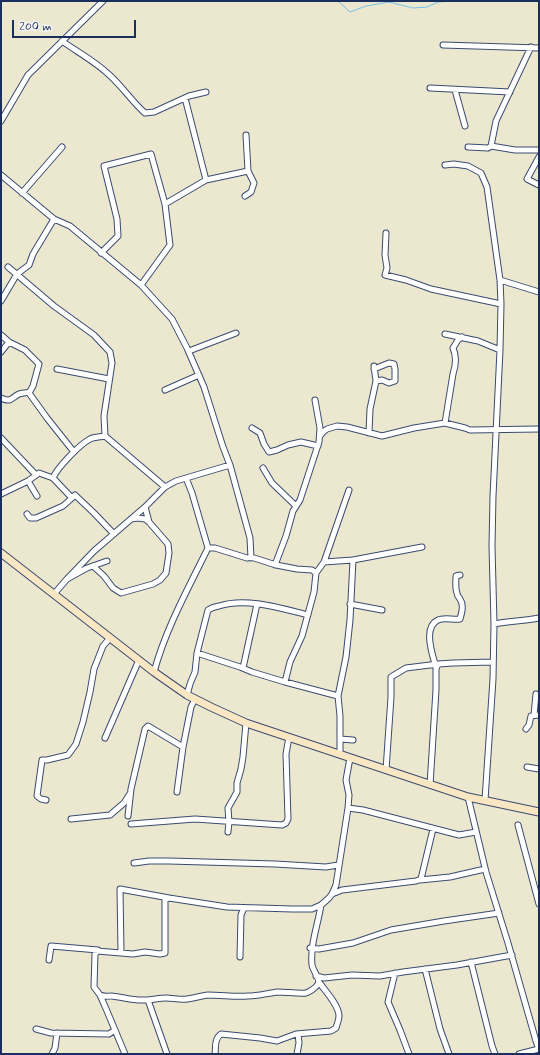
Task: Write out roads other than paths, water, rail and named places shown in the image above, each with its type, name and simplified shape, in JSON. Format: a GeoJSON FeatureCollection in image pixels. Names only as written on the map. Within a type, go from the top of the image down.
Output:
{"type":"FeatureCollection","features":[{"type":"Feature","properties":{"kind":"street"},"geometry":{"type":"LineString","coordinates":[[1,121],[28,75],[103,1]]}},
{"type":"Feature","properties":{"kind":"street"},"geometry":{"type":"LineString","coordinates":[[62,41],[106,71],[121,86],[135,105],[145,114],[154,112],[185,98],[206,92]]}},
{"type":"Feature","properties":{"kind":"street"},"geometry":{"type":"LineString","coordinates":[[443,45],[539,48]]}},
{"type":"Feature","properties":{"kind":"street"},"geometry":{"type":"LineString","coordinates":[[492,146],[496,121],[531,47]]}},
{"type":"Feature","properties":{"kind":"street"},"geometry":{"type":"LineString","coordinates":[[430,88],[510,92]]}},
{"type":"Feature","properties":{"kind":"street"},"geometry":{"type":"LineString","coordinates":[[455,90],[465,126]]}},
{"type":"Feature","properties":{"kind":"street"},"geometry":{"type":"LineString","coordinates":[[185,98],[206,180]]}},
{"type":"Feature","properties":{"kind":"street"},"geometry":{"type":"LineString","coordinates":[[245,196],[251,192],[254,183],[248,171],[246,135]]}},
{"type":"Feature","properties":{"kind":"street"},"geometry":{"type":"LineString","coordinates":[[468,147],[488,148],[492,146],[516,150],[539,150]]}},
{"type":"Feature","properties":{"kind":"street"},"geometry":{"type":"LineString","coordinates":[[22,192],[62,148]]}},
{"type":"Feature","properties":{"kind":"street"},"geometry":{"type":"LineString","coordinates":[[101,253],[118,236],[117,219],[104,166],[151,154],[165,204],[170,245],[140,285]]}},
{"type":"Feature","properties":{"kind":"street"},"geometry":{"type":"LineString","coordinates":[[539,157],[527,179],[539,184]]}},
{"type":"Feature","properties":{"kind":"street"},"geometry":{"type":"LineString","coordinates":[[446,165],[454,164],[468,166],[481,172],[487,187],[500,280],[500,350],[492,546],[494,624],[493,680],[485,800]]}},
{"type":"Feature","properties":{"kind":"street"},"geometry":{"type":"LineString","coordinates":[[165,204],[206,180],[248,171]]}},
{"type":"Feature","properties":{"kind":"street"},"geometry":{"type":"LineString","coordinates":[[1,175],[54,220],[70,226],[140,285],[172,319],[189,351],[204,387],[230,465],[250,538],[251,558]]}},
{"type":"Feature","properties":{"kind":"street"},"geometry":{"type":"LineString","coordinates":[[1,301],[17,274],[29,265],[33,254],[54,220]]}},
{"type":"Feature","properties":{"kind":"street"},"geometry":{"type":"LineString","coordinates":[[386,233],[385,256],[387,268],[385,275],[406,280],[432,289],[501,304]]}},
{"type":"Feature","properties":{"kind":"street"},"geometry":{"type":"LineString","coordinates":[[8,267],[54,306],[94,335],[110,352],[112,363],[104,416],[105,436],[165,487]]}},
{"type":"Feature","properties":{"kind":"street"},"geometry":{"type":"LineString","coordinates":[[500,280],[539,292]]}},
{"type":"Feature","properties":{"kind":"street"},"geometry":{"type":"LineString","coordinates":[[189,351],[236,333]]}},
{"type":"Feature","properties":{"kind":"street"},"geometry":{"type":"LineString","coordinates":[[1,334],[9,342],[25,350],[40,364],[33,386],[29,392],[19,395],[11,400],[6,401],[1,398]]}},
{"type":"Feature","properties":{"kind":"street"},"geometry":{"type":"LineString","coordinates":[[445,334],[478,341],[500,350]]}},
{"type":"Feature","properties":{"kind":"street"},"geometry":{"type":"LineString","coordinates":[[445,423],[455,367],[456,356],[452,348],[462,337]]}},
{"type":"Feature","properties":{"kind":"street"},"geometry":{"type":"LineString","coordinates":[[1,352],[9,342]]}},
{"type":"Feature","properties":{"kind":"street"},"geometry":{"type":"LineString","coordinates":[[369,434],[370,409],[376,382],[374,367],[389,363],[394,364],[395,382],[389,383],[382,380],[376,382]]}},
{"type":"Feature","properties":{"kind":"street"},"geometry":{"type":"LineString","coordinates":[[57,369],[109,379]]}},
{"type":"Feature","properties":{"kind":"street"},"geometry":{"type":"LineString","coordinates":[[165,390],[199,375]]}},
{"type":"Feature","properties":{"kind":"street"},"geometry":{"type":"LineString","coordinates":[[29,392],[74,452]]}},
{"type":"Feature","properties":{"kind":"street"},"geometry":{"type":"LineString","coordinates":[[275,565],[286,536],[293,511],[300,500],[318,446],[320,428],[315,400]]}},
{"type":"Feature","properties":{"kind":"street"},"geometry":{"type":"LineString","coordinates":[[320,436],[328,429],[337,426],[382,436],[428,425],[445,423],[470,430],[539,429]]}},
{"type":"Feature","properties":{"kind":"street"},"geometry":{"type":"LineString","coordinates":[[252,428],[260,433],[269,452],[301,442],[318,446]]}},
{"type":"Feature","properties":{"kind":"street"},"geometry":{"type":"LineString","coordinates":[[53,478],[61,466],[74,452],[90,439],[105,436]]}},
{"type":"Feature","properties":{"kind":"street"},"geometry":{"type":"LineString","coordinates":[[1,438],[36,475]]}},
{"type":"Feature","properties":{"kind":"street"},"geometry":{"type":"LineString","coordinates":[[54,594],[94,551],[145,507],[165,487],[176,481],[230,465]]}},
{"type":"Feature","properties":{"kind":"street"},"geometry":{"type":"LineString","coordinates":[[263,468],[272,483],[296,506]]}},
{"type":"Feature","properties":{"kind":"street"},"geometry":{"type":"LineString","coordinates":[[1,494],[28,481],[39,473],[53,478],[72,498]]}},
{"type":"Feature","properties":{"kind":"street"},"geometry":{"type":"LineString","coordinates":[[154,672],[170,626],[208,548],[192,493],[186,478]]}},
{"type":"Feature","properties":{"kind":"street"},"geometry":{"type":"LineString","coordinates":[[28,481],[37,496]]}},
{"type":"Feature","properties":{"kind":"street"},"geometry":{"type":"LineString","coordinates":[[285,682],[290,662],[302,636],[308,615],[314,592],[316,573],[324,562],[349,490]]}},
{"type":"Feature","properties":{"kind":"street"},"geometry":{"type":"LineString","coordinates":[[27,514],[30,518],[36,518],[63,506],[75,495],[114,534]]}},
{"type":"Feature","properties":{"kind":"street"},"geometry":{"type":"LineString","coordinates":[[145,507],[149,522]]}},
{"type":"Feature","properties":{"kind":"street"},"geometry":{"type":"LineString","coordinates":[[93,566],[104,576],[113,588],[121,593],[153,584],[160,580],[166,573],[169,553],[168,544],[149,522],[138,518],[130,520]]}},
{"type":"Feature","properties":{"kind":"street"},"geometry":{"type":"LineString","coordinates":[[324,562],[353,560],[422,547]]}},
{"type":"Feature","properties":{"kind":"street"},"geometry":{"type":"LineString","coordinates":[[208,548],[215,548],[275,565],[312,570],[316,573]]}},
{"type":"Feature","properties":{"kind":"street"},"geometry":{"type":"LineString","coordinates":[[1,553],[154,672],[187,695],[246,724],[468,797],[539,812]]}},
{"type":"Feature","properties":{"kind":"street"},"geometry":{"type":"LineString","coordinates":[[340,755],[340,716],[338,696],[346,657],[353,560]]}},
{"type":"Feature","properties":{"kind":"street"},"geometry":{"type":"LineString","coordinates":[[67,579],[87,568],[107,561]]}},
{"type":"Feature","properties":{"kind":"street"},"geometry":{"type":"LineString","coordinates":[[430,784],[437,664],[430,646],[430,629],[439,619],[460,619],[462,606],[461,600],[456,592],[456,576],[460,575]]}},
{"type":"Feature","properties":{"kind":"street"},"geometry":{"type":"LineString","coordinates":[[187,695],[195,672],[197,653],[208,610],[212,607],[229,603],[257,604],[308,615]]}},
{"type":"Feature","properties":{"kind":"street"},"geometry":{"type":"LineString","coordinates":[[243,668],[257,604]]}},
{"type":"Feature","properties":{"kind":"street"},"geometry":{"type":"LineString","coordinates":[[350,604],[382,610]]}},
{"type":"Feature","properties":{"kind":"street"},"geometry":{"type":"LineString","coordinates":[[494,624],[539,618]]}},
{"type":"Feature","properties":{"kind":"street"},"geometry":{"type":"LineString","coordinates":[[46,800],[37,796],[42,760],[68,755],[76,744],[83,722],[94,669],[103,646],[110,638]]}},
{"type":"Feature","properties":{"kind":"street"},"geometry":{"type":"LineString","coordinates":[[197,653],[258,674],[338,696]]}},
{"type":"Feature","properties":{"kind":"street"},"geometry":{"type":"LineString","coordinates":[[105,738],[139,660]]}},
{"type":"Feature","properties":{"kind":"street"},"geometry":{"type":"LineString","coordinates":[[386,770],[391,677],[406,668],[437,664],[493,662]]}},
{"type":"Feature","properties":{"kind":"street"},"geometry":{"type":"LineString","coordinates":[[526,729],[529,725],[530,716],[537,715],[536,694]]}},
{"type":"Feature","properties":{"kind":"street"},"geometry":{"type":"LineString","coordinates":[[177,792],[183,746],[195,699]]}},
{"type":"Feature","properties":{"kind":"street"},"geometry":{"type":"LineString","coordinates":[[228,832],[228,808],[237,792],[237,783],[243,757],[246,724]]}},
{"type":"Feature","properties":{"kind":"street"},"geometry":{"type":"LineString","coordinates":[[128,816],[131,792],[145,728],[148,726],[183,746]]}},
{"type":"Feature","properties":{"kind":"street"},"geometry":{"type":"LineString","coordinates":[[131,824],[195,819],[282,825],[286,823],[288,819],[286,754],[289,737]]}},
{"type":"Feature","properties":{"kind":"street"},"geometry":{"type":"LineString","coordinates":[[340,739],[353,740]]}},
{"type":"Feature","properties":{"kind":"street"},"geometry":{"type":"LineString","coordinates":[[121,952],[120,889],[226,907],[312,909],[321,905],[332,894],[336,885],[348,808],[349,795],[346,780],[350,758]]}},
{"type":"Feature","properties":{"kind":"street"},"geometry":{"type":"LineString","coordinates":[[527,767],[539,769]]}},
{"type":"Feature","properties":{"kind":"street"},"geometry":{"type":"LineString","coordinates":[[71,819],[110,815],[124,804],[131,792]]}},
{"type":"Feature","properties":{"kind":"street"},"geometry":{"type":"LineString","coordinates":[[468,797],[485,869],[539,1049],[519,1054]]}},
{"type":"Feature","properties":{"kind":"street"},"geometry":{"type":"LineString","coordinates":[[348,808],[363,810],[459,835],[476,832]]}},
{"type":"Feature","properties":{"kind":"street"},"geometry":{"type":"LineString","coordinates":[[518,825],[539,904]]}},
{"type":"Feature","properties":{"kind":"street"},"geometry":{"type":"LineString","coordinates":[[420,880],[433,829]]}},
{"type":"Feature","properties":{"kind":"street"},"geometry":{"type":"LineString","coordinates":[[134,863],[149,861],[176,861],[326,867],[338,865]]}},
{"type":"Feature","properties":{"kind":"street"},"geometry":{"type":"LineString","coordinates":[[332,894],[342,890],[416,882],[420,880],[450,877],[485,869]]}},
{"type":"Feature","properties":{"kind":"street"},"geometry":{"type":"LineString","coordinates":[[49,960],[51,946],[133,954],[145,952],[160,954],[165,953],[165,900],[169,898]]}},
{"type":"Feature","properties":{"kind":"street"},"geometry":{"type":"LineString","coordinates":[[215,1054],[216,1040],[221,1034],[277,1041],[298,1034],[331,1031],[336,1028],[339,1021],[338,1008],[319,982],[312,969],[311,948],[320,915],[321,905]]}},
{"type":"Feature","properties":{"kind":"street"},"geometry":{"type":"LineString","coordinates":[[240,957],[241,915],[244,908]]}},
{"type":"Feature","properties":{"kind":"street"},"geometry":{"type":"LineString","coordinates":[[311,948],[319,949],[353,943],[391,930],[499,913]]}},
{"type":"Feature","properties":{"kind":"street"},"geometry":{"type":"LineString","coordinates":[[98,950],[96,954],[94,988],[100,995],[125,1054]]}},
{"type":"Feature","properties":{"kind":"street"},"geometry":{"type":"LineString","coordinates":[[316,976],[324,978],[352,975],[380,976],[512,955]]}},
{"type":"Feature","properties":{"kind":"street"},"geometry":{"type":"LineString","coordinates":[[471,962],[495,1054]]}},
{"type":"Feature","properties":{"kind":"street"},"geometry":{"type":"LineString","coordinates":[[425,969],[440,1029],[449,1054]]}},
{"type":"Feature","properties":{"kind":"street"},"geometry":{"type":"LineString","coordinates":[[395,973],[388,1002],[409,1054]]}},
{"type":"Feature","properties":{"kind":"street"},"geometry":{"type":"LineString","coordinates":[[100,995],[130,1000],[166,998],[177,1000],[190,999],[206,995],[230,997],[286,992],[305,993],[318,985],[319,982]]}},
{"type":"Feature","properties":{"kind":"street"},"geometry":{"type":"LineString","coordinates":[[148,1000],[167,1054]]}},
{"type":"Feature","properties":{"kind":"street"},"geometry":{"type":"LineString","coordinates":[[36,1029],[51,1033],[109,1034],[115,1030]]}},
{"type":"Feature","properties":{"kind":"street"},"geometry":{"type":"LineString","coordinates":[[52,1054],[55,1048],[57,1033]]}},
{"type":"Feature","properties":{"kind":"street"},"geometry":{"type":"LineString","coordinates":[[297,1054],[299,1043],[298,1034]]}},
{"type":"Feature","properties":{"kind":"waterway"},"geometry":{"type":"LineString","coordinates":[[338,1],[350,12],[366,6],[389,2],[413,8],[427,7],[438,2],[455,1]]}}]}
